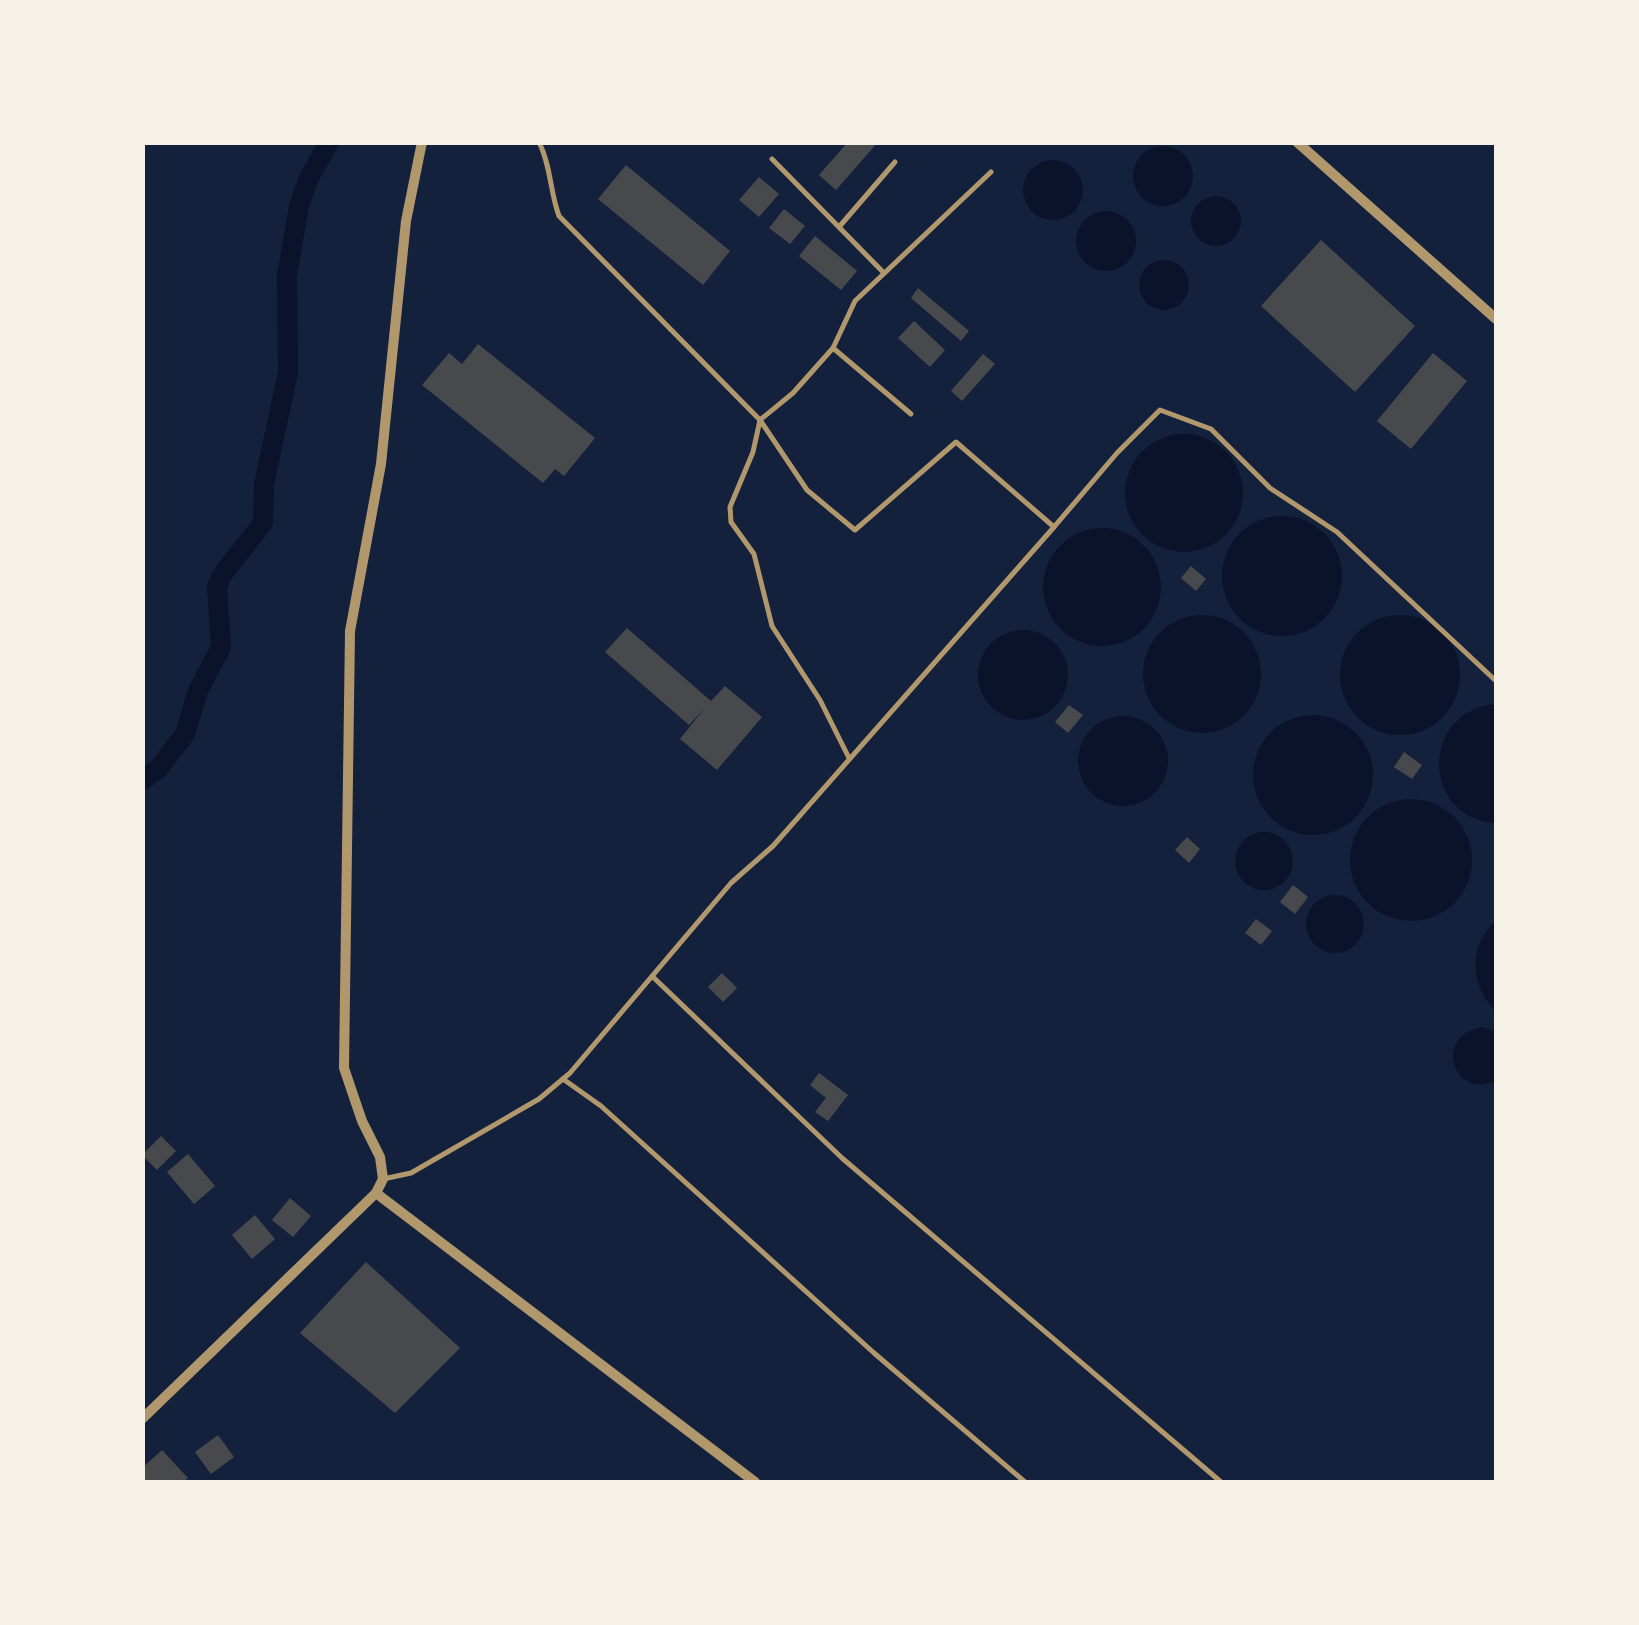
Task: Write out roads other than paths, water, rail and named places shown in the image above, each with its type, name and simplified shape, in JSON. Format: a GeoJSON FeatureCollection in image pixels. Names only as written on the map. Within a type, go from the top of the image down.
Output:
{"type":"FeatureCollection","features":[{"type":"Feature","properties":{"kind":"street"},"geometry":{"type":"LineString","coordinates":[[142,1419],[376,1193],[383,1179],[380,1158],[362,1122],[344,1068],[350,631],[381,464],[406,221],[422,142]]}},
{"type":"Feature","properties":{"kind":"street"},"geometry":{"type":"LineString","coordinates":[[1297,142],[1496,319]]}},
{"type":"Feature","properties":{"kind":"street"},"geometry":{"type":"LineString","coordinates":[[376,1193],[755,1482]]}},
{"type":"Feature","properties":{"kind":"lane"},"geometry":{"type":"LineString","coordinates":[[539,142],[547,160],[552,198],[559,216],[760,420],[806,490],[856,530],[956,442],[1054,527]]}},
{"type":"Feature","properties":{"kind":"lane"},"geometry":{"type":"LineString","coordinates":[[772,159],[884,273]]}},
{"type":"Feature","properties":{"kind":"lane"},"geometry":{"type":"LineString","coordinates":[[838,226],[895,162]]}},
{"type":"Feature","properties":{"kind":"lane"},"geometry":{"type":"LineString","coordinates":[[849,758],[820,700],[772,626],[754,554],[731,522],[730,507],[754,452],[760,420],[793,394],[833,348],[855,302],[991,172]]}},
{"type":"Feature","properties":{"kind":"lane"},"geometry":{"type":"LineString","coordinates":[[833,348],[911,414]]}},
{"type":"Feature","properties":{"kind":"lane"},"geometry":{"type":"LineString","coordinates":[[383,1179],[411,1173],[539,1099],[563,1079],[731,883],[773,846],[1160,410],[1211,430],[1270,488],[1336,532],[1496,681]]}},
{"type":"Feature","properties":{"kind":"lane"},"geometry":{"type":"LineString","coordinates":[[653,978],[842,1158],[1222,1482]]}},
{"type":"Feature","properties":{"kind":"lane"},"geometry":{"type":"LineString","coordinates":[[563,1079],[601,1106],[874,1353],[1026,1482]]}},
{"type":"Feature","properties":{"kind":"water"},"geometry":{"type":"Polygon","coordinates":[[[1163,146],[1184,155],[1193,176],[1184,197],[1163,206],[1142,197],[1133,176],[1142,155],[1163,146]]]}},
{"type":"Feature","properties":{"kind":"water"},"geometry":{"type":"Polygon","coordinates":[[[1053,160],[1074,169],[1083,190],[1074,211],[1053,220],[1032,211],[1023,190],[1032,169],[1053,160]]]}},
{"type":"Feature","properties":{"kind":"water"},"geometry":{"type":"Polygon","coordinates":[[[1216,196],[1234,203],[1241,221],[1234,239],[1216,246],[1198,239],[1191,221],[1198,203],[1216,196]]]}},
{"type":"Feature","properties":{"kind":"water"},"geometry":{"type":"Polygon","coordinates":[[[1106,211],[1127,220],[1136,241],[1127,262],[1106,271],[1085,262],[1076,241],[1085,220],[1106,211]]]}},
{"type":"Feature","properties":{"kind":"water"},"geometry":{"type":"Polygon","coordinates":[[[1164,260],[1182,267],[1189,285],[1182,303],[1164,310],[1146,303],[1139,285],[1146,267],[1164,260]]]}},
{"type":"Feature","properties":{"kind":"water"},"geometry":{"type":"Polygon","coordinates":[[[1184,434],[1207,438],[1226,451],[1239,470],[1243,493],[1239,516],[1226,535],[1207,548],[1184,552],[1161,548],[1142,535],[1129,516],[1125,493],[1129,470],[1142,451],[1161,438],[1184,434]]]}},
{"type":"Feature","properties":{"kind":"water"},"geometry":{"type":"Polygon","coordinates":[[[1282,516],[1305,521],[1324,534],[1337,553],[1342,576],[1337,599],[1324,618],[1305,631],[1282,636],[1259,631],[1240,618],[1227,599],[1222,576],[1227,553],[1240,534],[1259,521],[1282,516]]]}},
{"type":"Feature","properties":{"kind":"water"},"geometry":{"type":"Polygon","coordinates":[[[1102,528],[1125,532],[1144,545],[1157,564],[1161,587],[1157,610],[1144,629],[1125,642],[1102,646],[1079,642],[1060,629],[1047,610],[1043,587],[1047,564],[1060,545],[1079,532],[1102,528]]]}},
{"type":"Feature","properties":{"kind":"water"},"geometry":{"type":"Polygon","coordinates":[[[1202,615],[1225,619],[1244,632],[1257,651],[1261,674],[1257,697],[1244,716],[1225,729],[1202,733],[1179,729],[1160,716],[1147,697],[1143,674],[1147,651],[1160,632],[1179,619],[1202,615]]]}},
{"type":"Feature","properties":{"kind":"water"},"geometry":{"type":"Polygon","coordinates":[[[1400,615],[1423,620],[1442,633],[1455,652],[1460,675],[1455,698],[1442,717],[1423,730],[1400,735],[1377,730],[1358,717],[1345,698],[1340,675],[1345,652],[1358,633],[1377,620],[1400,615]]]}},
{"type":"Feature","properties":{"kind":"water"},"geometry":{"type":"Polygon","coordinates":[[[1023,630],[1040,633],[1055,643],[1065,658],[1065,692],[1055,707],[1040,717],[1023,720],[1006,717],[991,707],[981,692],[978,675],[981,658],[991,643],[1006,633],[1023,630]]]}},
{"type":"Feature","properties":{"kind":"water"},"geometry":{"type":"Polygon","coordinates":[[[1496,704],[1496,823],[1471,817],[1453,803],[1443,785],[1439,764],[1443,743],[1453,724],[1471,711],[1496,704]]]}},
{"type":"Feature","properties":{"kind":"water"},"geometry":{"type":"Polygon","coordinates":[[[1313,715],[1336,719],[1356,732],[1369,752],[1373,775],[1369,798],[1356,818],[1336,831],[1313,835],[1290,831],[1270,818],[1257,798],[1253,775],[1257,752],[1270,732],[1290,719],[1313,715]]]}},
{"type":"Feature","properties":{"kind":"water"},"geometry":{"type":"Polygon","coordinates":[[[1123,716],[1140,719],[1155,729],[1165,744],[1165,778],[1155,793],[1140,803],[1123,806],[1106,803],[1091,793],[1081,778],[1078,761],[1081,744],[1091,729],[1106,719],[1123,716]]]}},
{"type":"Feature","properties":{"kind":"water"},"geometry":{"type":"Polygon","coordinates":[[[1411,799],[1434,804],[1454,817],[1467,837],[1472,860],[1467,883],[1454,903],[1434,916],[1411,921],[1388,916],[1368,903],[1355,883],[1350,860],[1355,837],[1368,817],[1388,804],[1411,799]]]}},
{"type":"Feature","properties":{"kind":"water"},"geometry":{"type":"Polygon","coordinates":[[[1264,832],[1284,841],[1293,861],[1284,881],[1264,890],[1244,881],[1235,861],[1244,841],[1264,832]]]}},
{"type":"Feature","properties":{"kind":"water"},"geometry":{"type":"Polygon","coordinates":[[[1335,895],[1355,904],[1364,924],[1355,944],[1335,953],[1315,944],[1306,924],[1315,904],[1335,895]]]}},
{"type":"Feature","properties":{"kind":"water"},"geometry":{"type":"Polygon","coordinates":[[[1496,920],[1496,1012],[1481,990],[1475,966],[1480,942],[1496,920]]]}},
{"type":"Feature","properties":{"kind":"water"},"geometry":{"type":"Polygon","coordinates":[[[1483,1027],[1496,1032],[1496,1081],[1480,1084],[1468,1082],[1459,1074],[1453,1052],[1467,1032],[1483,1027]]]}},
{"type":"Feature","properties":{"kind":"waterway"},"geometry":{"type":"LineString","coordinates":[[142,780],[158,769],[185,734],[198,691],[221,647],[217,587],[263,523],[264,484],[288,373],[287,275],[299,206],[329,142]]}}]}
